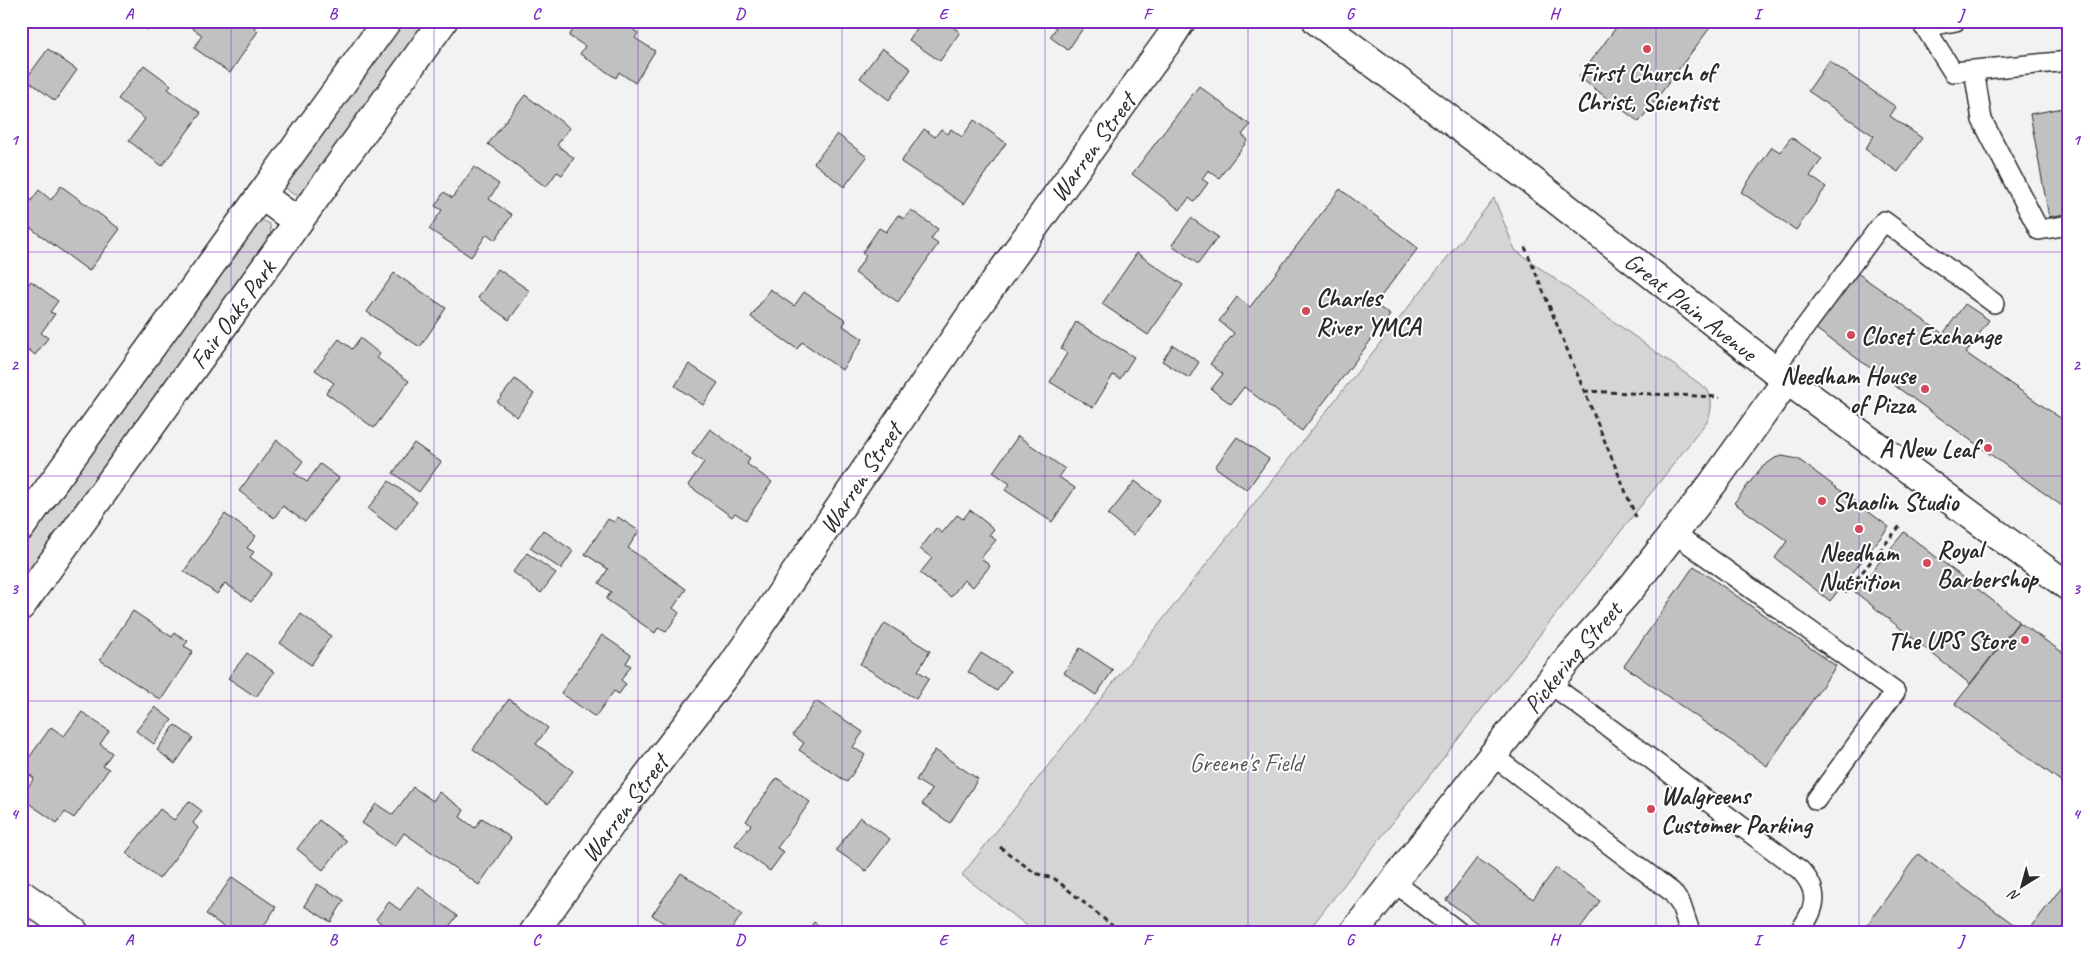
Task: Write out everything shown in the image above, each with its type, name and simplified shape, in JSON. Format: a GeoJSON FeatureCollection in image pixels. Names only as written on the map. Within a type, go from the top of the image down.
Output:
{"type":"FeatureCollection","features":[{"type":"Feature","properties":{"kind":"street","name":"Fair Oaks Park"},"geometry":{"type":"LineString","coordinates":[[21,527],[387,21]]}},
{"type":"Feature","properties":{"kind":"street","name":"Fair Oaks Park"},"geometry":{"type":"LineString","coordinates":[[21,606],[443,21]]}},
{"type":"Feature","properties":{"kind":"street","name":"Warren Street"},"geometry":{"type":"LineString","coordinates":[[534,932],[621,810],[732,666],[972,312],[1170,38],[1180,21]]}},
{"type":"Feature","properties":{"kind":"street","name":"Great Plain Avenue"},"geometry":{"type":"LineString","coordinates":[[1317,21],[1531,180],[1780,375],[2069,587]]}},
{"type":"Feature","properties":{"kind":"street"},"geometry":{"type":"LineString","coordinates":[[261,195],[298,222]]}},
{"type":"Feature","properties":{"kind":"street","name":"Pickering Street"},"geometry":{"type":"LineString","coordinates":[[1354,932],[1549,683],[1579,646],[1632,587],[1713,483],[1745,436],[1780,375]]}},
{"type":"Feature","properties":{"kind":"street"},"geometry":{"type":"LineString","coordinates":[[21,894],[74,932]]}},
{"type":"Feature","properties":{"kind":"lane"},"geometry":{"type":"LineString","coordinates":[[1956,21],[1923,24],[1953,72],[2069,61]]}},
{"type":"Feature","properties":{"kind":"lane"},"geometry":{"type":"LineString","coordinates":[[1974,70],[1982,120],[2040,230],[2069,225]]}},
{"type":"Feature","properties":{"kind":"lane"},"geometry":{"type":"LineString","coordinates":[[1780,375],[1884,221],[1994,304]]}},
{"type":"Feature","properties":{"kind":"lane"},"geometry":{"type":"LineString","coordinates":[[1674,533],[1895,692],[1816,800]]}},
{"type":"Feature","properties":{"kind":"lane"},"geometry":{"type":"LineString","coordinates":[[1549,683],[1800,870],[1808,878],[1814,900],[1812,911],[1798,932]]}},
{"type":"Feature","properties":{"kind":"lane"},"geometry":{"type":"LineString","coordinates":[[1492,755],[1672,892],[1681,905],[1690,932]]}},
{"type":"Feature","properties":{"kind":"lane"},"geometry":{"type":"LineString","coordinates":[[1394,882],[1459,932]]}},
{"type":"Feature","properties":{"kind":"path"},"geometry":{"type":"LineString","coordinates":[[1525,247],[1636,517]]}},
{"type":"Feature","properties":{"kind":"path"},"geometry":{"type":"LineString","coordinates":[[1584,391],[1720,397]]}},
{"type":"Feature","properties":{"kind":"path"},"geometry":{"type":"LineString","coordinates":[[1845,593],[1900,526]]}},
{"type":"Feature","properties":{"kind":"path"},"geometry":{"type":"LineString","coordinates":[[1000,847],[1035,873],[1056,879],[1115,928],[1113,932]]}},
{"type":"Feature","properties":{"kind":"green space"},"geometry":{"type":"Polygon","coordinates":[[[400,21],[426,21],[304,191],[296,195],[290,192],[286,188],[285,183],[400,21]]]}},
{"type":"Feature","properties":{"kind":"green space","name":"Greene's Field"},"geometry":{"type":"Polygon","coordinates":[[[1494,198],[1515,250],[1707,389],[1711,404],[1708,420],[1307,932],[1035,932],[962,875],[1494,198]]]}},
{"type":"Feature","properties":{"kind":"green space"},"geometry":{"type":"Polygon","coordinates":[[[262,220],[270,224],[271,236],[21,583],[21,546],[254,223],[262,220]]]}},
{"type":"Feature","properties":{"kind":"building"},"geometry":{"type":"Polygon","coordinates":[[[137,21],[155,21],[148,30],[137,21]]]}},
{"type":"Feature","properties":{"kind":"building"},"geometry":{"type":"Polygon","coordinates":[[[182,21],[259,21],[254,28],[258,31],[230,73],[194,48],[202,35],[182,21]]]}},
{"type":"Feature","properties":{"kind":"building"},"geometry":{"type":"Polygon","coordinates":[[[579,21],[605,21],[609,24],[610,21],[620,21],[638,33],[635,38],[655,51],[635,83],[619,72],[616,78],[580,54],[585,46],[569,36],[579,21]]]}},
{"type":"Feature","properties":{"kind":"building"},"geometry":{"type":"Polygon","coordinates":[[[922,21],[944,21],[960,32],[940,61],[909,40],[922,21]]]}},
{"type":"Feature","properties":{"kind":"building"},"geometry":{"type":"Polygon","coordinates":[[[1046,21],[1088,21],[1068,50],[1050,37],[1056,28],[1046,21]]]}},
{"type":"Feature","properties":{"kind":"building","name":"First Church of Christ, Scientist"},"geometry":{"type":"Polygon","coordinates":[[[1621,21],[1715,21],[1639,122],[1579,77],[1621,21]]]}},
{"type":"Feature","properties":{"kind":"building"},"geometry":{"type":"Polygon","coordinates":[[[882,48],[911,69],[889,100],[860,78],[882,48]]]}},
{"type":"Feature","properties":{"kind":"building"},"geometry":{"type":"Polygon","coordinates":[[[48,49],[77,70],[55,101],[26,79],[48,49]]]}},
{"type":"Feature","properties":{"kind":"building"},"geometry":{"type":"Polygon","coordinates":[[[1829,61],[1896,107],[1890,116],[1922,138],[1898,172],[1865,149],[1874,136],[1808,91],[1829,61]]]}},
{"type":"Feature","properties":{"kind":"building"},"geometry":{"type":"Polygon","coordinates":[[[144,65],[171,85],[168,89],[201,113],[162,166],[129,141],[145,119],[118,99],[144,65]]]}},
{"type":"Feature","properties":{"kind":"building"},"geometry":{"type":"Polygon","coordinates":[[[1199,86],[1250,125],[1242,135],[1248,140],[1219,178],[1208,170],[1202,179],[1208,183],[1194,202],[1189,198],[1180,210],[1132,174],[1199,86]]]}},
{"type":"Feature","properties":{"kind":"building"},"geometry":{"type":"Polygon","coordinates":[[[525,95],[570,128],[557,145],[574,158],[562,175],[557,172],[546,187],[488,144],[525,95]]]}},
{"type":"Feature","properties":{"kind":"building"},"geometry":{"type":"Polygon","coordinates":[[[2069,107],[2069,213],[2049,217],[2030,114],[2069,107]]]}},
{"type":"Feature","properties":{"kind":"building"},"geometry":{"type":"Polygon","coordinates":[[[974,120],[1006,143],[964,204],[901,162],[924,129],[935,137],[941,129],[948,134],[951,129],[962,137],[974,120]]]}},
{"type":"Feature","properties":{"kind":"building"},"geometry":{"type":"Polygon","coordinates":[[[837,134],[867,157],[844,187],[814,163],[837,134]]]}},
{"type":"Feature","properties":{"kind":"building"},"geometry":{"type":"Polygon","coordinates":[[[1791,137],[1822,159],[1810,176],[1826,187],[1796,230],[1741,192],[1772,147],[1780,152],[1791,137]]]}},
{"type":"Feature","properties":{"kind":"building"},"geometry":{"type":"Polygon","coordinates":[[[474,167],[499,184],[489,199],[512,215],[495,240],[487,234],[471,257],[429,229],[442,210],[435,206],[444,192],[452,198],[474,167]]]}},
{"type":"Feature","properties":{"kind":"building"},"geometry":{"type":"Polygon","coordinates":[[[61,186],[120,229],[89,271],[21,221],[21,214],[39,190],[51,200],[61,186]]]}},
{"type":"Feature","properties":{"kind":"building","name":"Charles River YMCA"},"geometry":{"type":"Polygon","coordinates":[[[1340,189],[1418,248],[1375,304],[1390,315],[1302,431],[1244,387],[1231,404],[1211,389],[1223,374],[1210,364],[1234,333],[1219,321],[1237,297],[1250,307],[1340,189]]]}},
{"type":"Feature","properties":{"kind":"building"},"geometry":{"type":"Polygon","coordinates":[[[911,210],[938,229],[931,239],[938,244],[898,302],[855,273],[866,256],[862,253],[879,228],[886,232],[898,215],[904,219],[911,210]]]}},
{"type":"Feature","properties":{"kind":"building"},"geometry":{"type":"Polygon","coordinates":[[[1191,218],[1218,237],[1198,264],[1172,245],[1191,218]]]}},
{"type":"Feature","properties":{"kind":"building"},"geometry":{"type":"Polygon","coordinates":[[[1137,253],[1183,285],[1148,335],[1102,304],[1137,253]]]}},
{"type":"Feature","properties":{"kind":"building"},"geometry":{"type":"Polygon","coordinates":[[[498,269],[530,291],[509,320],[478,298],[498,269]]]}},
{"type":"Feature","properties":{"kind":"building"},"geometry":{"type":"Polygon","coordinates":[[[1853,270],[1943,334],[1965,304],[1989,320],[1966,353],[2069,424],[2069,511],[1812,326],[1853,270]]]}},
{"type":"Feature","properties":{"kind":"building"},"geometry":{"type":"Polygon","coordinates":[[[394,273],[446,308],[420,347],[367,312],[394,273]]]}},
{"type":"Feature","properties":{"kind":"building"},"geometry":{"type":"Polygon","coordinates":[[[31,281],[58,301],[50,312],[55,314],[41,333],[48,338],[35,355],[29,350],[21,361],[21,291],[23,292],[31,281]]]}},
{"type":"Feature","properties":{"kind":"building"},"geometry":{"type":"Polygon","coordinates":[[[770,289],[794,306],[804,292],[846,320],[843,326],[863,339],[842,370],[802,342],[797,349],[751,317],[770,289]]]}},
{"type":"Feature","properties":{"kind":"building"},"geometry":{"type":"Polygon","coordinates":[[[1076,322],[1134,357],[1120,379],[1113,375],[1093,408],[1050,382],[1067,353],[1061,349],[1076,322]]]}},
{"type":"Feature","properties":{"kind":"building"},"geometry":{"type":"Polygon","coordinates":[[[360,338],[380,354],[377,358],[409,381],[374,428],[326,393],[334,383],[315,370],[339,339],[352,349],[360,338]]]}},
{"type":"Feature","properties":{"kind":"building"},"geometry":{"type":"Polygon","coordinates":[[[1173,345],[1199,362],[1189,378],[1162,361],[1173,345]]]}},
{"type":"Feature","properties":{"kind":"building"},"geometry":{"type":"Polygon","coordinates":[[[689,364],[718,383],[703,405],[675,386],[689,364]]]}},
{"type":"Feature","properties":{"kind":"building"},"geometry":{"type":"Polygon","coordinates":[[[515,379],[534,394],[517,417],[497,402],[515,379]]]}},
{"type":"Feature","properties":{"kind":"building"},"geometry":{"type":"Polygon","coordinates":[[[710,429],[750,458],[747,464],[772,482],[746,520],[735,513],[732,517],[688,485],[704,462],[692,454],[710,429]]]}},
{"type":"Feature","properties":{"kind":"building"},"geometry":{"type":"Polygon","coordinates":[[[1018,436],[1065,469],[1059,477],[1075,488],[1052,522],[1005,490],[1010,484],[993,472],[1018,436]]]}},
{"type":"Feature","properties":{"kind":"building"},"geometry":{"type":"Polygon","coordinates":[[[1237,437],[1269,459],[1247,490],[1215,467],[1237,437]]]}},
{"type":"Feature","properties":{"kind":"building"},"geometry":{"type":"Polygon","coordinates":[[[277,440],[303,461],[294,473],[307,482],[320,464],[339,478],[305,522],[283,506],[274,518],[239,491],[277,440]]]}},
{"type":"Feature","properties":{"kind":"building"},"geometry":{"type":"Polygon","coordinates":[[[414,443],[441,462],[419,492],[393,473],[414,443]]]}},
{"type":"Feature","properties":{"kind":"building"},"geometry":{"type":"Polygon","coordinates":[[[1782,456],[1798,459],[1889,527],[1830,601],[1775,558],[1787,541],[1734,503],[1761,468],[1775,458],[1782,456]]]}},
{"type":"Feature","properties":{"kind":"building"},"geometry":{"type":"Polygon","coordinates":[[[389,481],[417,502],[396,530],[368,509],[389,481]]]}},
{"type":"Feature","properties":{"kind":"building"},"geometry":{"type":"Polygon","coordinates":[[[1135,481],[1160,500],[1133,535],[1108,515],[1135,481]]]}},
{"type":"Feature","properties":{"kind":"building"},"geometry":{"type":"Polygon","coordinates":[[[970,510],[994,529],[989,535],[996,540],[981,558],[990,566],[973,587],[964,580],[951,597],[920,573],[932,558],[920,549],[936,528],[942,533],[957,515],[963,519],[970,510]]]}},
{"type":"Feature","properties":{"kind":"building"},"geometry":{"type":"Polygon","coordinates":[[[225,514],[256,536],[247,548],[254,552],[250,557],[272,573],[251,602],[225,583],[217,594],[184,571],[225,514]]]}},
{"type":"Feature","properties":{"kind":"building"},"geometry":{"type":"Polygon","coordinates":[[[618,517],[639,531],[628,548],[686,589],[673,608],[679,613],[666,632],[658,628],[655,633],[606,599],[611,592],[599,583],[608,569],[585,554],[608,519],[614,522],[618,517]]]}},
{"type":"Feature","properties":{"kind":"building"},"geometry":{"type":"Polygon","coordinates":[[[543,530],[573,551],[561,569],[530,548],[543,530]]]}},
{"type":"Feature","properties":{"kind":"building"},"geometry":{"type":"Polygon","coordinates":[[[1904,532],[2019,621],[1970,684],[1855,592],[1904,532]]]}},
{"type":"Feature","properties":{"kind":"building"},"geometry":{"type":"Polygon","coordinates":[[[527,553],[556,573],[541,593],[513,572],[527,553]]]}},
{"type":"Feature","properties":{"kind":"building"},"geometry":{"type":"Polygon","coordinates":[[[1694,566],[1836,666],[1767,766],[1624,666],[1694,566]]]}},
{"type":"Feature","properties":{"kind":"building"},"geometry":{"type":"Polygon","coordinates":[[[133,611],[172,637],[175,633],[188,641],[184,646],[193,651],[161,700],[100,660],[133,611]]]}},
{"type":"Feature","properties":{"kind":"building"},"geometry":{"type":"Polygon","coordinates":[[[301,614],[331,636],[311,665],[280,643],[301,614]]]}},
{"type":"Feature","properties":{"kind":"building"},"geometry":{"type":"Polygon","coordinates":[[[2019,622],[2069,657],[2069,787],[1955,704],[2019,622]]]}},
{"type":"Feature","properties":{"kind":"building"},"geometry":{"type":"Polygon","coordinates":[[[885,623],[930,651],[918,671],[929,678],[916,699],[860,664],[885,623]]]}},
{"type":"Feature","properties":{"kind":"building"},"geometry":{"type":"Polygon","coordinates":[[[602,635],[631,655],[626,663],[631,666],[621,680],[626,684],[619,694],[614,691],[595,717],[561,693],[602,635]]]}},
{"type":"Feature","properties":{"kind":"building"},"geometry":{"type":"Polygon","coordinates":[[[1080,648],[1113,670],[1096,695],[1064,673],[1080,648]]]}},
{"type":"Feature","properties":{"kind":"building"},"geometry":{"type":"Polygon","coordinates":[[[247,653],[274,672],[256,697],[228,678],[247,653]]]}},
{"type":"Feature","properties":{"kind":"building"},"geometry":{"type":"Polygon","coordinates":[[[981,653],[1010,671],[997,691],[968,672],[981,653]]]}},
{"type":"Feature","properties":{"kind":"building"},"geometry":{"type":"Polygon","coordinates":[[[509,699],[548,728],[536,744],[573,771],[548,804],[473,749],[509,699]]]}},
{"type":"Feature","properties":{"kind":"building"},"geometry":{"type":"Polygon","coordinates":[[[816,701],[863,732],[853,747],[865,755],[847,782],[799,750],[804,743],[793,735],[816,701]]]}},
{"type":"Feature","properties":{"kind":"building"},"geometry":{"type":"Polygon","coordinates":[[[155,707],[172,720],[154,744],[136,731],[155,707]]]}},
{"type":"Feature","properties":{"kind":"building"},"geometry":{"type":"Polygon","coordinates":[[[82,712],[109,731],[100,744],[112,753],[103,766],[109,769],[74,818],[65,812],[57,823],[21,798],[34,778],[21,769],[51,727],[64,736],[82,712]]]}},
{"type":"Feature","properties":{"kind":"building"},"geometry":{"type":"Polygon","coordinates":[[[175,725],[193,738],[175,764],[157,750],[175,725]]]}},
{"type":"Feature","properties":{"kind":"building"},"geometry":{"type":"Polygon","coordinates":[[[935,750],[978,779],[950,823],[922,804],[932,790],[916,780],[935,750]]]}},
{"type":"Feature","properties":{"kind":"building"},"geometry":{"type":"Polygon","coordinates":[[[777,778],[810,802],[777,848],[784,852],[770,871],[735,845],[751,825],[746,821],[777,778]]]}},
{"type":"Feature","properties":{"kind":"building"},"geometry":{"type":"Polygon","coordinates":[[[413,787],[433,801],[439,792],[464,810],[460,817],[475,828],[482,818],[511,838],[479,885],[404,833],[395,846],[362,823],[376,804],[393,815],[413,787]]]}},
{"type":"Feature","properties":{"kind":"building"},"geometry":{"type":"Polygon","coordinates":[[[189,801],[202,811],[193,823],[198,828],[159,879],[126,853],[160,809],[174,820],[189,801]]]}},
{"type":"Feature","properties":{"kind":"building"},"geometry":{"type":"Polygon","coordinates":[[[860,817],[890,839],[866,871],[836,850],[860,817]]]}},
{"type":"Feature","properties":{"kind":"building"},"geometry":{"type":"Polygon","coordinates":[[[319,820],[346,841],[323,870],[297,849],[319,820]]]}},
{"type":"Feature","properties":{"kind":"building"},"geometry":{"type":"Polygon","coordinates":[[[1918,854],[2024,932],[1862,932],[1918,854]]]}},
{"type":"Feature","properties":{"kind":"building"},"geometry":{"type":"Polygon","coordinates":[[[1477,858],[1533,899],[1556,868],[1600,901],[1577,932],[1489,932],[1446,900],[1477,858]]]}},
{"type":"Feature","properties":{"kind":"building"},"geometry":{"type":"Polygon","coordinates":[[[681,873],[742,914],[730,932],[677,932],[652,915],[681,873]]]}},
{"type":"Feature","properties":{"kind":"building"},"geometry":{"type":"Polygon","coordinates":[[[232,877],[276,907],[260,932],[231,932],[206,914],[232,877]]]}},
{"type":"Feature","properties":{"kind":"building"},"geometry":{"type":"Polygon","coordinates":[[[2069,877],[2069,932],[2028,932],[2069,877]]]}},
{"type":"Feature","properties":{"kind":"building"},"geometry":{"type":"Polygon","coordinates":[[[317,884],[344,900],[331,922],[304,906],[317,884]]]}},
{"type":"Feature","properties":{"kind":"building"},"geometry":{"type":"Polygon","coordinates":[[[418,886],[457,916],[445,932],[384,932],[387,928],[376,919],[389,902],[400,910],[418,886]]]}},
{"type":"Feature","properties":{"kind":"building"},"geometry":{"type":"Polygon","coordinates":[[[814,922],[828,932],[807,932],[814,922]]]}},
{"type":"Feature","properties":{"kind":"place","name":"First Church of Christ, Scientist"},"geometry":{"type":"Point","coordinates":[1647,49]}},
{"type":"Feature","properties":{"kind":"place","name":"Charles River YMCA"},"geometry":{"type":"Point","coordinates":[1306,311]}},
{"type":"Feature","properties":{"kind":"place","name":"Closet Exchange"},"geometry":{"type":"Point","coordinates":[1851,335]}},
{"type":"Feature","properties":{"kind":"place","name":"Needham House of Pizza"},"geometry":{"type":"Point","coordinates":[1925,389]}},
{"type":"Feature","properties":{"kind":"place","name":"A New Leaf"},"geometry":{"type":"Point","coordinates":[1988,448]}},
{"type":"Feature","properties":{"kind":"place","name":"Shaolin Studio"},"geometry":{"type":"Point","coordinates":[1822,501]}},
{"type":"Feature","properties":{"kind":"place","name":"Needham Nutrition"},"geometry":{"type":"Point","coordinates":[1859,529]}},
{"type":"Feature","properties":{"kind":"place","name":"Royal Barbershop"},"geometry":{"type":"Point","coordinates":[1927,563]}},
{"type":"Feature","properties":{"kind":"place","name":"The UPS Store"},"geometry":{"type":"Point","coordinates":[2025,640]}},
{"type":"Feature","properties":{"kind":"place","name":"Walgreens Customer Parking"},"geometry":{"type":"Point","coordinates":[1651,809]}}]}
